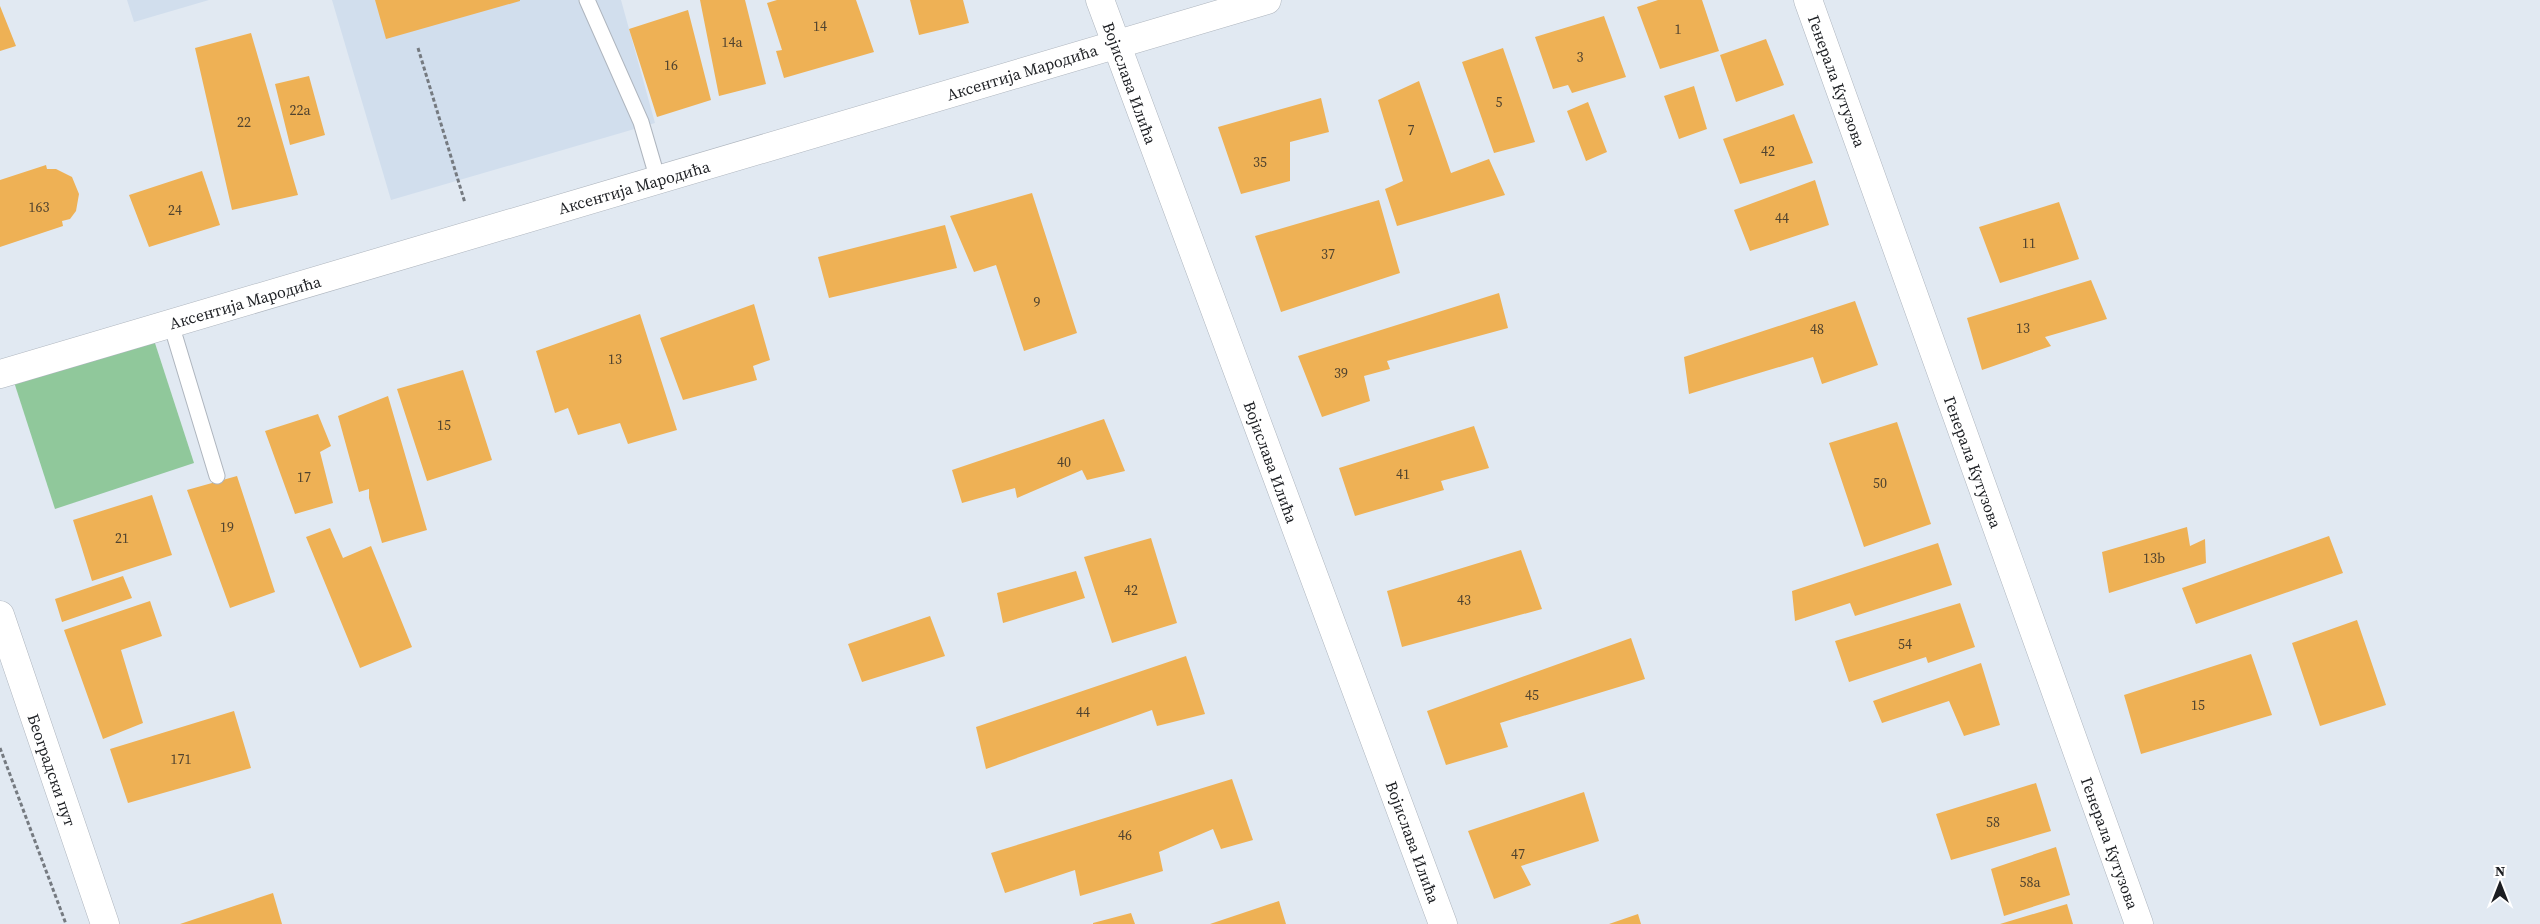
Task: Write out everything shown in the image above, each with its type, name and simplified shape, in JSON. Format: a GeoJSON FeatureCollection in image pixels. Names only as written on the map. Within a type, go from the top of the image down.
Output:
{"type":"FeatureCollection","features":[{"type":"Feature","properties":{"kind":"street","name":"Војислава Илића"},"geometry":{"type":"LineString","coordinates":[[1100,0],[1443,924]]}},
{"type":"Feature","properties":{"kind":"street","name":"Аксентија Мародића"},"geometry":{"type":"LineString","coordinates":[[0,374],[1267,0]]}},
{"type":"Feature","properties":{"kind":"street","name":"Генерала Кутузова"},"geometry":{"type":"LineString","coordinates":[[1808,0],[2139,924]]}},
{"type":"Feature","properties":{"kind":"street","name":"Београдски пут"},"geometry":{"type":"LineString","coordinates":[[0,616],[105,924]]}},
{"type":"Feature","properties":{"kind":"lane"},"geometry":{"type":"LineString","coordinates":[[587,0],[641,122],[658,180]]}},
{"type":"Feature","properties":{"kind":"lane"},"geometry":{"type":"LineString","coordinates":[[171,324],[217,476]]}},
{"type":"Feature","properties":{"kind":"path"},"geometry":{"type":"LineString","coordinates":[[418,48],[458,180]]}},
{"type":"Feature","properties":{"kind":"path"},"geometry":{"type":"LineString","coordinates":[[0,748],[66,924]]}},
{"type":"Feature","properties":{"kind":"shaded area"},"geometry":{"type":"Polygon","coordinates":[[[127,0],[209,0],[134,22],[127,0]]]}},
{"type":"Feature","properties":{"kind":"shaded area"},"geometry":{"type":"Polygon","coordinates":[[[332,0],[621,0],[655,123],[391,200],[332,0]]]}},
{"type":"Feature","properties":{"kind":"green space"},"geometry":{"type":"Polygon","coordinates":[[[153,337],[194,463],[55,509],[14,382],[153,337]]]}},
{"type":"Feature","properties":{"kind":"building"},"geometry":{"type":"Polygon","coordinates":[[[375,0],[520,0],[520,1],[386,39],[375,0]]]}},
{"type":"Feature","properties":{"kind":"building"},"geometry":{"type":"Polygon","coordinates":[[[700,0],[745,0],[766,84],[719,96],[700,0]]]}},
{"type":"Feature","properties":{"kind":"building"},"geometry":{"type":"Polygon","coordinates":[[[777,0],[856,0],[874,52],[784,78],[776,51],[782,50],[767,3],[777,0]]]}},
{"type":"Feature","properties":{"kind":"building"},"geometry":{"type":"Polygon","coordinates":[[[910,0],[963,0],[969,23],[919,35],[910,0]]]}},
{"type":"Feature","properties":{"kind":"building"},"geometry":{"type":"Polygon","coordinates":[[[1658,0],[1702,0],[1719,51],[1660,69],[1637,7],[1658,0]]]}},
{"type":"Feature","properties":{"kind":"building"},"geometry":{"type":"Polygon","coordinates":[[[0,6],[16,46],[0,51],[0,6]]]}},
{"type":"Feature","properties":{"kind":"building"},"geometry":{"type":"Polygon","coordinates":[[[688,10],[711,100],[657,117],[629,29],[688,10]]]}},
{"type":"Feature","properties":{"kind":"building"},"geometry":{"type":"Polygon","coordinates":[[[1604,16],[1626,77],[1572,93],[1568,85],[1553,89],[1535,37],[1604,16]]]}},
{"type":"Feature","properties":{"kind":"building"},"geometry":{"type":"Polygon","coordinates":[[[251,33],[298,195],[232,210],[195,48],[251,33]]]}},
{"type":"Feature","properties":{"kind":"building"},"geometry":{"type":"Polygon","coordinates":[[[1766,39],[1784,85],[1736,102],[1720,55],[1766,39]]]}},
{"type":"Feature","properties":{"kind":"building"},"geometry":{"type":"Polygon","coordinates":[[[1503,48],[1535,142],[1494,153],[1462,62],[1503,48]]]}},
{"type":"Feature","properties":{"kind":"building"},"geometry":{"type":"Polygon","coordinates":[[[309,76],[325,135],[290,145],[275,84],[309,76]]]}},
{"type":"Feature","properties":{"kind":"building"},"geometry":{"type":"Polygon","coordinates":[[[1419,81],[1451,173],[1489,159],[1505,195],[1397,226],[1385,189],[1403,181],[1378,100],[1419,81]]]}},
{"type":"Feature","properties":{"kind":"building"},"geometry":{"type":"Polygon","coordinates":[[[1694,86],[1707,129],[1679,139],[1664,96],[1694,86]]]}},
{"type":"Feature","properties":{"kind":"building"},"geometry":{"type":"Polygon","coordinates":[[[1321,98],[1329,132],[1290,142],[1290,181],[1241,194],[1218,127],[1321,98]]]}},
{"type":"Feature","properties":{"kind":"building"},"geometry":{"type":"Polygon","coordinates":[[[1588,102],[1607,152],[1586,161],[1567,111],[1588,102]]]}},
{"type":"Feature","properties":{"kind":"building"},"geometry":{"type":"Polygon","coordinates":[[[1794,114],[1813,163],[1740,184],[1723,139],[1794,114]]]}},
{"type":"Feature","properties":{"kind":"building"},"geometry":{"type":"Polygon","coordinates":[[[46,165],[47,169],[56,169],[72,177],[79,194],[76,211],[70,219],[62,221],[63,226],[0,247],[0,180],[46,165]]]}},
{"type":"Feature","properties":{"kind":"building"},"geometry":{"type":"Polygon","coordinates":[[[202,171],[220,225],[149,247],[129,195],[202,171]]]}},
{"type":"Feature","properties":{"kind":"building"},"geometry":{"type":"Polygon","coordinates":[[[1815,180],[1829,225],[1750,251],[1734,210],[1815,180]]]}},
{"type":"Feature","properties":{"kind":"building"},"geometry":{"type":"Polygon","coordinates":[[[1032,193],[1077,333],[1024,351],[996,265],[974,272],[950,216],[1032,193]]]}},
{"type":"Feature","properties":{"kind":"building"},"geometry":{"type":"Polygon","coordinates":[[[1379,200],[1400,273],[1281,312],[1255,236],[1379,200]]]}},
{"type":"Feature","properties":{"kind":"building"},"geometry":{"type":"Polygon","coordinates":[[[2059,202],[2079,259],[2000,283],[1979,227],[2059,202]]]}},
{"type":"Feature","properties":{"kind":"building"},"geometry":{"type":"Polygon","coordinates":[[[945,225],[957,268],[829,298],[818,257],[945,225]]]}},
{"type":"Feature","properties":{"kind":"building"},"geometry":{"type":"Polygon","coordinates":[[[2091,280],[2107,319],[2045,337],[2051,346],[1982,370],[1967,318],[2091,280]]]}},
{"type":"Feature","properties":{"kind":"building"},"geometry":{"type":"Polygon","coordinates":[[[1499,293],[1508,328],[1387,361],[1390,369],[1364,376],[1370,401],[1322,417],[1298,356],[1499,293]]]}},
{"type":"Feature","properties":{"kind":"building"},"geometry":{"type":"Polygon","coordinates":[[[1855,301],[1878,365],[1822,384],[1813,357],[1689,394],[1684,357],[1855,301]]]}},
{"type":"Feature","properties":{"kind":"building"},"geometry":{"type":"Polygon","coordinates":[[[754,304],[770,360],[753,366],[757,380],[683,400],[660,338],[754,304]]]}},
{"type":"Feature","properties":{"kind":"building"},"geometry":{"type":"Polygon","coordinates":[[[640,314],[677,430],[628,444],[620,423],[578,435],[568,408],[555,413],[536,351],[640,314]]]}},
{"type":"Feature","properties":{"kind":"building"},"geometry":{"type":"Polygon","coordinates":[[[463,370],[492,460],[427,481],[397,389],[463,370]]]}},
{"type":"Feature","properties":{"kind":"building"},"geometry":{"type":"Polygon","coordinates":[[[388,396],[427,530],[382,543],[369,498],[369,489],[359,492],[338,416],[388,396]]]}},
{"type":"Feature","properties":{"kind":"building"},"geometry":{"type":"Polygon","coordinates":[[[318,414],[331,446],[320,452],[333,503],[295,514],[265,431],[318,414]]]}},
{"type":"Feature","properties":{"kind":"building"},"geometry":{"type":"Polygon","coordinates":[[[1104,419],[1125,471],[1087,480],[1082,470],[1017,498],[1015,488],[962,503],[952,470],[1104,419]]]}},
{"type":"Feature","properties":{"kind":"building"},"geometry":{"type":"Polygon","coordinates":[[[1897,422],[1931,524],[1864,547],[1829,443],[1897,422]]]}},
{"type":"Feature","properties":{"kind":"building"},"geometry":{"type":"Polygon","coordinates":[[[1474,426],[1489,468],[1441,481],[1444,490],[1355,516],[1339,468],[1474,426]]]}},
{"type":"Feature","properties":{"kind":"building"},"geometry":{"type":"Polygon","coordinates":[[[237,476],[275,592],[230,608],[187,490],[237,476]]]}},
{"type":"Feature","properties":{"kind":"building"},"geometry":{"type":"Polygon","coordinates":[[[152,495],[172,555],[92,581],[73,520],[152,495]]]}},
{"type":"Feature","properties":{"kind":"building"},"geometry":{"type":"Polygon","coordinates":[[[2187,527],[2190,546],[2205,539],[2206,563],[2109,593],[2102,552],[2187,527]]]}},
{"type":"Feature","properties":{"kind":"building"},"geometry":{"type":"Polygon","coordinates":[[[330,528],[343,558],[371,546],[412,647],[360,668],[306,537],[330,528]]]}},
{"type":"Feature","properties":{"kind":"building"},"geometry":{"type":"Polygon","coordinates":[[[2329,536],[2343,573],[2196,624],[2182,588],[2329,536]]]}},
{"type":"Feature","properties":{"kind":"building"},"geometry":{"type":"Polygon","coordinates":[[[1151,538],[1177,623],[1112,643],[1084,557],[1151,538]]]}},
{"type":"Feature","properties":{"kind":"building"},"geometry":{"type":"Polygon","coordinates":[[[1938,543],[1952,585],[1855,616],[1850,603],[1795,621],[1792,591],[1938,543]]]}},
{"type":"Feature","properties":{"kind":"building"},"geometry":{"type":"Polygon","coordinates":[[[1521,550],[1542,609],[1402,647],[1387,591],[1521,550]]]}},
{"type":"Feature","properties":{"kind":"building"},"geometry":{"type":"Polygon","coordinates":[[[1076,571],[1085,598],[1003,623],[997,593],[1076,571]]]}},
{"type":"Feature","properties":{"kind":"building"},"geometry":{"type":"Polygon","coordinates":[[[123,576],[132,598],[62,622],[55,599],[123,576]]]}},
{"type":"Feature","properties":{"kind":"building"},"geometry":{"type":"Polygon","coordinates":[[[150,601],[162,636],[121,650],[143,723],[103,739],[64,630],[150,601]]]}},
{"type":"Feature","properties":{"kind":"building"},"geometry":{"type":"Polygon","coordinates":[[[1960,603],[1975,647],[1928,663],[1926,657],[1849,682],[1835,641],[1960,603]]]}},
{"type":"Feature","properties":{"kind":"building"},"geometry":{"type":"Polygon","coordinates":[[[930,616],[945,656],[862,682],[848,644],[930,616]]]}},
{"type":"Feature","properties":{"kind":"building"},"geometry":{"type":"Polygon","coordinates":[[[2357,620],[2386,705],[2320,726],[2292,643],[2357,620]]]}},
{"type":"Feature","properties":{"kind":"building"},"geometry":{"type":"Polygon","coordinates":[[[1631,638],[1645,679],[1500,723],[1508,747],[1446,765],[1427,711],[1631,638]]]}},
{"type":"Feature","properties":{"kind":"building"},"geometry":{"type":"Polygon","coordinates":[[[2251,654],[2272,715],[2141,754],[2124,695],[2251,654]]]}},
{"type":"Feature","properties":{"kind":"building"},"geometry":{"type":"Polygon","coordinates":[[[1186,656],[1205,714],[1157,726],[1152,710],[986,769],[976,727],[1186,656]]]}},
{"type":"Feature","properties":{"kind":"building"},"geometry":{"type":"Polygon","coordinates":[[[1981,663],[2000,725],[1964,736],[1949,701],[1882,723],[1873,701],[1981,663]]]}},
{"type":"Feature","properties":{"kind":"building"},"geometry":{"type":"Polygon","coordinates":[[[234,711],[251,768],[128,803],[110,749],[234,711]]]}},
{"type":"Feature","properties":{"kind":"building"},"geometry":{"type":"Polygon","coordinates":[[[1232,779],[1253,840],[1221,849],[1213,829],[1159,852],[1163,871],[1080,896],[1075,870],[1005,893],[991,853],[1232,779]]]}},
{"type":"Feature","properties":{"kind":"building"},"geometry":{"type":"Polygon","coordinates":[[[2036,783],[2051,831],[1951,860],[1936,814],[2036,783]]]}},
{"type":"Feature","properties":{"kind":"building"},"geometry":{"type":"Polygon","coordinates":[[[1584,792],[1599,841],[1521,866],[1531,885],[1494,899],[1468,831],[1584,792]]]}},
{"type":"Feature","properties":{"kind":"building"},"geometry":{"type":"Polygon","coordinates":[[[2056,847],[2070,895],[2004,916],[1991,869],[2056,847]]]}},
{"type":"Feature","properties":{"kind":"building"},"geometry":{"type":"Polygon","coordinates":[[[273,893],[282,924],[180,924],[273,893]]]}},
{"type":"Feature","properties":{"kind":"building"},"geometry":{"type":"Polygon","coordinates":[[[1279,901],[1286,924],[1210,924],[1279,901]]]}},
{"type":"Feature","properties":{"kind":"building"},"geometry":{"type":"Polygon","coordinates":[[[2067,904],[2073,924],[2000,924],[2067,904]]]}},
{"type":"Feature","properties":{"kind":"building"},"geometry":{"type":"Polygon","coordinates":[[[1131,913],[1135,924],[1093,924],[1093,923],[1131,913]]]}},
{"type":"Feature","properties":{"kind":"building"},"geometry":{"type":"Polygon","coordinates":[[[1638,914],[1641,924],[1609,924],[1638,914]]]}}]}
